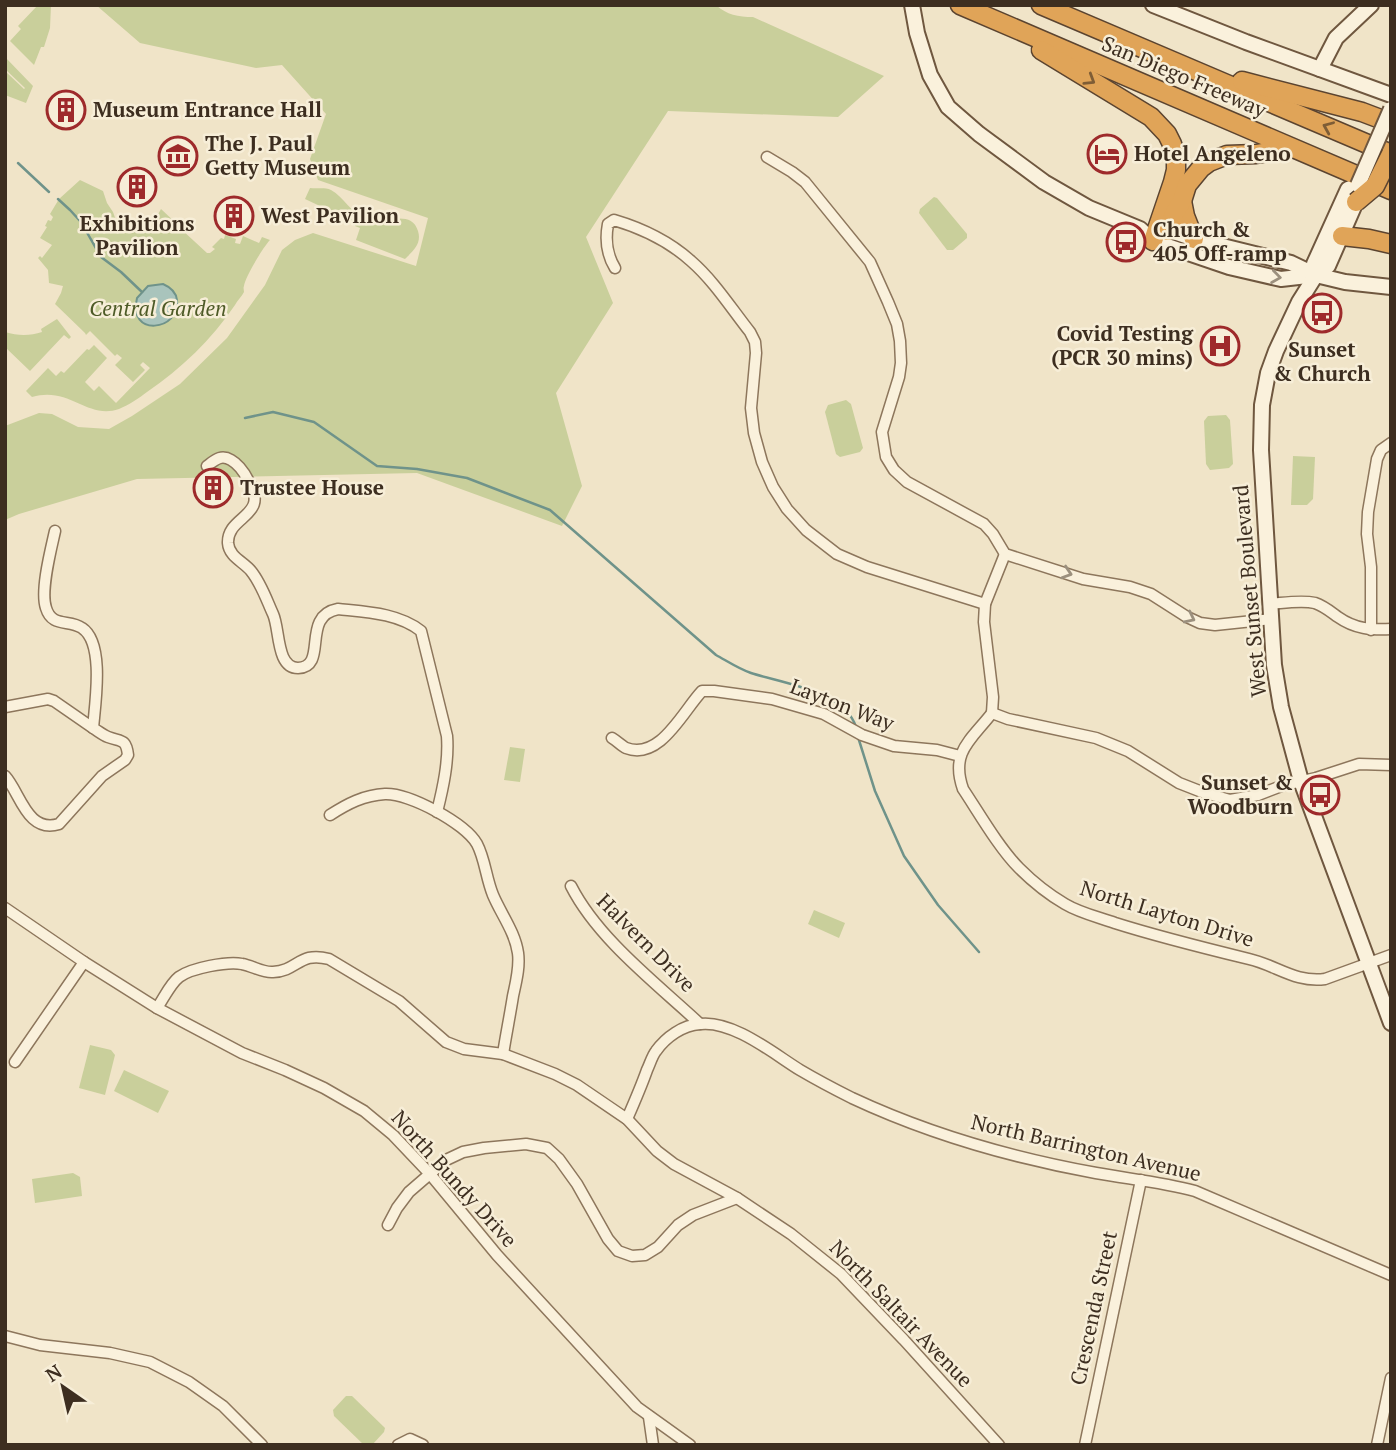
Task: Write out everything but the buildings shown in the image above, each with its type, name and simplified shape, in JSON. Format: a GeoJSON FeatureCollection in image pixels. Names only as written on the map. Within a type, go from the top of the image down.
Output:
{"type":"FeatureCollection","features":[{"type":"Feature","properties":{"kind":"highway","name":"San Diego Freeway"},"geometry":{"type":"LineString","coordinates":[[960,5],[988,12],[1391,190]]}},
{"type":"Feature","properties":{"kind":"highway","name":"San Diego Freeway"},"geometry":{"type":"LineString","coordinates":[[1041,5],[1391,154]]}},
{"type":"Feature","properties":{"kind":"highway"},"geometry":{"type":"LineString","coordinates":[[988,12],[1150,117],[1167,134],[1172,144],[1176,170],[1157,234]]}},
{"type":"Feature","properties":{"kind":"highway"},"geometry":{"type":"LineString","coordinates":[[988,12],[1391,179]]}},
{"type":"Feature","properties":{"kind":"highway"},"geometry":{"type":"LineString","coordinates":[[1185,67],[1362,112],[1391,123]]}},
{"type":"Feature","properties":{"kind":"highway"},"geometry":{"type":"LineString","coordinates":[[1157,234],[1174,214],[1193,177],[1218,157],[1291,148]]}},
{"type":"Feature","properties":{"kind":"highway"},"geometry":{"type":"LineString","coordinates":[[1357,194],[1374,186],[1391,154]]}},
{"type":"Feature","properties":{"kind":"highway"},"geometry":{"type":"LineString","coordinates":[[1182,201],[1194,239]]}},
{"type":"Feature","properties":{"kind":"highway"},"geometry":{"type":"LineString","coordinates":[[1340,231],[1391,244]]}},
{"type":"Feature","properties":{"kind":"main road"},"geometry":{"type":"LineString","coordinates":[[912,5],[917,33],[930,75],[948,107],[979,134],[1044,182],[1089,208],[1157,234],[1229,267],[1281,279],[1317,275]]}},
{"type":"Feature","properties":{"kind":"main road"},"geometry":{"type":"LineString","coordinates":[[1153,5],[1391,95]]}},
{"type":"Feature","properties":{"kind":"main road"},"geometry":{"type":"LineString","coordinates":[[1320,69],[1336,38],[1371,5]]}},
{"type":"Feature","properties":{"kind":"main road","name":"West Sunset Boulevard"},"geometry":{"type":"LineString","coordinates":[[1391,109],[1328,266],[1317,275],[1299,302],[1276,351],[1268,373],[1262,405],[1261,450],[1274,664],[1281,707],[1301,781],[1391,1023]]}},
{"type":"Feature","properties":{"kind":"main road"},"geometry":{"type":"LineString","coordinates":[[1157,234],[1194,239],[1291,263],[1317,275],[1345,282],[1391,287]]}},
{"type":"Feature","properties":{"kind":"street"},"geometry":{"type":"LineString","coordinates":[[767,157],[805,182],[870,262],[888,302],[897,324],[901,363],[882,432],[886,457],[894,470],[907,482],[984,524],[1005,554],[1083,579],[1130,587],[1152,594],[1200,623],[1215,625],[1272,620]]}},
{"type":"Feature","properties":{"kind":"street"},"geometry":{"type":"LineString","coordinates":[[615,268],[609,258],[607,237],[608,224],[614,220],[645,232],[691,260],[750,332],[756,353],[751,408],[762,462],[772,487],[786,509],[806,530],[837,554],[867,568],[985,604]]}},
{"type":"Feature","properties":{"kind":"street"},"geometry":{"type":"LineString","coordinates":[[1371,630],[1368,512],[1377,459],[1381,450],[1391,443]]}},
{"type":"Feature","properties":{"kind":"street"},"geometry":{"type":"LineString","coordinates":[[208,466],[219,457],[231,460],[237,464],[255,492],[255,503],[251,512],[234,527],[228,542],[230,551],[249,568],[261,589],[277,624],[283,659],[289,666],[306,666],[312,660],[318,624],[323,615],[331,610],[391,617],[409,622],[421,631],[447,736],[448,750],[437,812]]}},
{"type":"Feature","properties":{"kind":"street"},"geometry":{"type":"LineString","coordinates":[[55,531],[45,586],[46,608],[52,618],[83,628],[90,638],[97,669],[93,728]]}},
{"type":"Feature","properties":{"kind":"street"},"geometry":{"type":"LineString","coordinates":[[960,756],[970,738],[992,713],[993,696],[984,622],[985,604],[1005,554]]}},
{"type":"Feature","properties":{"kind":"street"},"geometry":{"type":"LineString","coordinates":[[1270,604],[1312,602],[1356,628],[1391,629]]}},
{"type":"Feature","properties":{"kind":"street","name":"Layton Way"},"geometry":{"type":"LineString","coordinates":[[612,738],[626,748],[641,750],[651,747],[664,739],[702,691],[714,691],[772,699],[824,714],[862,735],[894,746],[937,750],[960,756]]}},
{"type":"Feature","properties":{"kind":"street"},"geometry":{"type":"LineString","coordinates":[[5,707],[48,699],[54,701],[106,736],[120,740],[124,743],[128,755],[102,776],[59,824],[51,827],[29,814],[5,776]]}},
{"type":"Feature","properties":{"kind":"street"},"geometry":{"type":"LineString","coordinates":[[992,713],[1096,738],[1128,751],[1179,783],[1230,800],[1258,795],[1359,764],[1391,765]]}},
{"type":"Feature","properties":{"kind":"street","name":"North Layton Drive"},"geometry":{"type":"LineString","coordinates":[[960,756],[958,776],[963,789],[1017,866],[1038,885],[1079,911],[1189,945],[1254,960],[1314,981],[1391,955]]}},
{"type":"Feature","properties":{"kind":"street"},"geometry":{"type":"LineString","coordinates":[[330,815],[350,803],[387,794],[406,798],[437,812],[458,824],[478,845],[489,884],[515,937],[519,956],[503,1054]]}},
{"type":"Feature","properties":{"kind":"street","name":"Halvern Drive"},"geometry":{"type":"LineString","coordinates":[[571,886],[580,904],[618,948],[699,1024]]}},
{"type":"Feature","properties":{"kind":"street","name":"North Bundy Drive"},"geometry":{"type":"LineString","coordinates":[[5,908],[157,1008],[243,1054],[285,1069],[364,1111],[393,1135],[430,1174],[497,1255],[636,1407],[690,1445]]}},
{"type":"Feature","properties":{"kind":"street","name":"North Saltair Avenue"},"geometry":{"type":"LineString","coordinates":[[157,1008],[177,979],[194,970],[235,962],[271,972],[284,970],[317,956],[329,959],[399,1001],[446,1042],[464,1049],[503,1054],[577,1085],[627,1119],[657,1151],[674,1164],[737,1198],[791,1234],[841,1274],[999,1445]]}},
{"type":"Feature","properties":{"kind":"street"},"geometry":{"type":"LineString","coordinates":[[15,1062],[84,962]]}},
{"type":"Feature","properties":{"kind":"street"},"geometry":{"type":"LineString","coordinates":[[627,1119],[655,1052],[681,1029],[699,1024]]}},
{"type":"Feature","properties":{"kind":"street","name":"North Barrington Avenue"},"geometry":{"type":"LineString","coordinates":[[699,1024],[712,1024],[733,1030],[813,1078],[915,1124],[965,1142],[1039,1161],[1195,1191],[1391,1275]]}},
{"type":"Feature","properties":{"kind":"street"},"geometry":{"type":"LineString","coordinates":[[388,1225],[409,1192],[446,1160],[484,1147],[526,1144],[547,1148],[559,1159],[577,1184],[608,1239],[618,1251],[632,1256],[645,1255],[658,1247],[678,1225],[693,1215],[737,1198]]}},
{"type":"Feature","properties":{"kind":"street","name":"Crescenda Street"},"geometry":{"type":"LineString","coordinates":[[1085,1445],[1141,1180]]}},
{"type":"Feature","properties":{"kind":"street"},"geometry":{"type":"LineString","coordinates":[[5,1336],[40,1345],[110,1353],[150,1362],[189,1382],[223,1406],[262,1445]]}},
{"type":"Feature","properties":{"kind":"street"},"geometry":{"type":"LineString","coordinates":[[1377,1445],[1391,1378]]}},
{"type":"Feature","properties":{"kind":"street"},"geometry":{"type":"LineString","coordinates":[[649,1417],[653,1445]]}},
{"type":"Feature","properties":{"kind":"street"},"geometry":{"type":"LineString","coordinates":[[398,1445],[410,1439],[422,1445]]}},
{"type":"Feature","properties":{"kind":"green space"},"geometry":{"type":"Polygon","coordinates":[[[38,5],[51,5],[50,28],[34,65],[10,41],[21,29],[18,26],[38,5]]]}},
{"type":"Feature","properties":{"kind":"green space"},"geometry":{"type":"Polygon","coordinates":[[[96,5],[716,5],[733,15],[753,17],[884,76],[838,117],[668,111],[586,237],[613,303],[556,393],[582,486],[562,526],[417,473],[137,479],[5,520],[5,426],[39,413],[52,414],[78,427],[109,429],[180,384],[227,338],[265,285],[282,250],[295,240],[313,233],[416,266],[428,218],[318,180],[310,159],[326,114],[282,65],[256,68],[140,43],[96,5]]]}},
{"type":"Feature","properties":{"kind":"green space"},"geometry":{"type":"Polygon","coordinates":[[[5,57],[33,86],[26,103],[5,95],[5,71],[25,88],[5,69],[5,57]]]}},
{"type":"Feature","properties":{"kind":"green space","name":"Central Garden"},"geometry":{"type":"Polygon","coordinates":[[[80,180],[103,191],[118,226],[127,232],[151,227],[161,209],[207,253],[215,249],[212,247],[221,238],[224,239],[225,235],[236,239],[235,243],[240,244],[243,236],[259,243],[262,237],[270,240],[248,276],[243,294],[195,353],[141,397],[119,409],[108,411],[97,410],[57,396],[32,397],[26,391],[48,368],[56,376],[61,371],[64,373],[94,345],[107,358],[85,382],[94,391],[99,386],[116,403],[150,368],[143,362],[140,365],[145,370],[133,382],[115,365],[122,358],[117,354],[115,356],[90,331],[86,335],[55,304],[63,286],[49,283],[48,270],[38,258],[42,258],[52,245],[40,238],[48,220],[51,221],[53,217],[50,214],[59,199],[80,180]]]}},
{"type":"Feature","properties":{"kind":"green space"},"geometry":{"type":"Polygon","coordinates":[[[310,188],[331,190],[365,219],[409,220],[418,231],[419,240],[416,247],[405,259],[356,240],[360,228],[355,226],[356,223],[305,199],[310,188]]]}},
{"type":"Feature","properties":{"kind":"green space"},"geometry":{"type":"Polygon","coordinates":[[[934,197],[967,234],[967,238],[953,250],[947,250],[919,213],[934,197]]]}},
{"type":"Feature","properties":{"kind":"green space"},"geometry":{"type":"Polygon","coordinates":[[[57,319],[71,337],[69,339],[64,335],[30,371],[5,347],[5,332],[24,335],[42,332],[41,329],[57,319]]]}},
{"type":"Feature","properties":{"kind":"green space"},"geometry":{"type":"Polygon","coordinates":[[[846,400],[851,404],[863,448],[860,452],[840,457],[836,454],[825,412],[828,405],[846,400]]]}},
{"type":"Feature","properties":{"kind":"green space"},"geometry":{"type":"Polygon","coordinates":[[[1226,415],[1230,420],[1233,464],[1229,468],[1210,470],[1206,464],[1204,421],[1208,416],[1226,415]]]}},
{"type":"Feature","properties":{"kind":"green space"},"geometry":{"type":"Polygon","coordinates":[[[1293,456],[1315,457],[1313,499],[1307,505],[1291,505],[1293,456]]]}},
{"type":"Feature","properties":{"kind":"green space"},"geometry":{"type":"Polygon","coordinates":[[[510,747],[525,749],[520,782],[504,780],[510,747]]]}},
{"type":"Feature","properties":{"kind":"green space"},"geometry":{"type":"Polygon","coordinates":[[[814,910],[845,923],[839,938],[808,924],[814,910]]]}},
{"type":"Feature","properties":{"kind":"green space"},"geometry":{"type":"Polygon","coordinates":[[[90,1045],[111,1050],[115,1055],[105,1095],[79,1088],[90,1045]]]}},
{"type":"Feature","properties":{"kind":"green space"},"geometry":{"type":"Polygon","coordinates":[[[124,1070],[169,1091],[158,1113],[114,1091],[124,1070]]]}},
{"type":"Feature","properties":{"kind":"green space"},"geometry":{"type":"Polygon","coordinates":[[[73,1173],[80,1177],[82,1196],[35,1203],[32,1179],[73,1173]]]}},
{"type":"Feature","properties":{"kind":"green space"},"geometry":{"type":"Polygon","coordinates":[[[346,1396],[352,1396],[385,1428],[372,1445],[364,1445],[334,1416],[333,1410],[346,1396]]]}},
{"type":"Feature","properties":{"kind":"water"},"geometry":{"type":"Polygon","coordinates":[[[163,284],[175,295],[176,310],[163,324],[146,324],[140,320],[136,311],[137,298],[148,286],[163,284]]]}},
{"type":"Feature","properties":{"kind":"waterway"},"geometry":{"type":"LineString","coordinates":[[18,163],[49,192]]}},
{"type":"Feature","properties":{"kind":"waterway"},"geometry":{"type":"LineString","coordinates":[[58,199],[81,222],[101,257],[142,292]]}},
{"type":"Feature","properties":{"kind":"waterway"},"geometry":{"type":"LineString","coordinates":[[245,418],[273,412],[314,422],[377,466],[417,469],[467,478],[550,510],[716,655],[747,671],[826,697],[850,715],[856,727]]}},
{"type":"Feature","properties":{"kind":"waterway"},"geometry":{"type":"LineString","coordinates":[[858,737],[875,791],[904,856],[938,905],[979,952]]}},
{"type":"Feature","properties":{"kind":"place","name":"Museum Entrance Hall"},"geometry":{"type":"Point","coordinates":[66,110]}},
{"type":"Feature","properties":{"kind":"place","name":"Hotel Angeleno"},"geometry":{"type":"Point","coordinates":[1107,154]}},
{"type":"Feature","properties":{"kind":"place","name":"The J. Paul Getty Museum"},"geometry":{"type":"Point","coordinates":[178,156]}},
{"type":"Feature","properties":{"kind":"place","name":"Exhibitions Pavilion"},"geometry":{"type":"Point","coordinates":[137,187]}},
{"type":"Feature","properties":{"kind":"place","name":"West Pavilion"},"geometry":{"type":"Point","coordinates":[234,216]}},
{"type":"Feature","properties":{"kind":"place","name":"Church & 405 Off-ramp"},"geometry":{"type":"Point","coordinates":[1126,242]}},
{"type":"Feature","properties":{"kind":"place","name":"Sunset & Church"},"geometry":{"type":"Point","coordinates":[1322,313]}},
{"type":"Feature","properties":{"kind":"place","name":"Covid Testing (PCR 30 mins)"},"geometry":{"type":"Point","coordinates":[1220,346]}},
{"type":"Feature","properties":{"kind":"place","name":"Trustee House"},"geometry":{"type":"Point","coordinates":[213,488]}},
{"type":"Feature","properties":{"kind":"place","name":"Sunset & Woodburn"},"geometry":{"type":"Point","coordinates":[1320,795]}}]}
